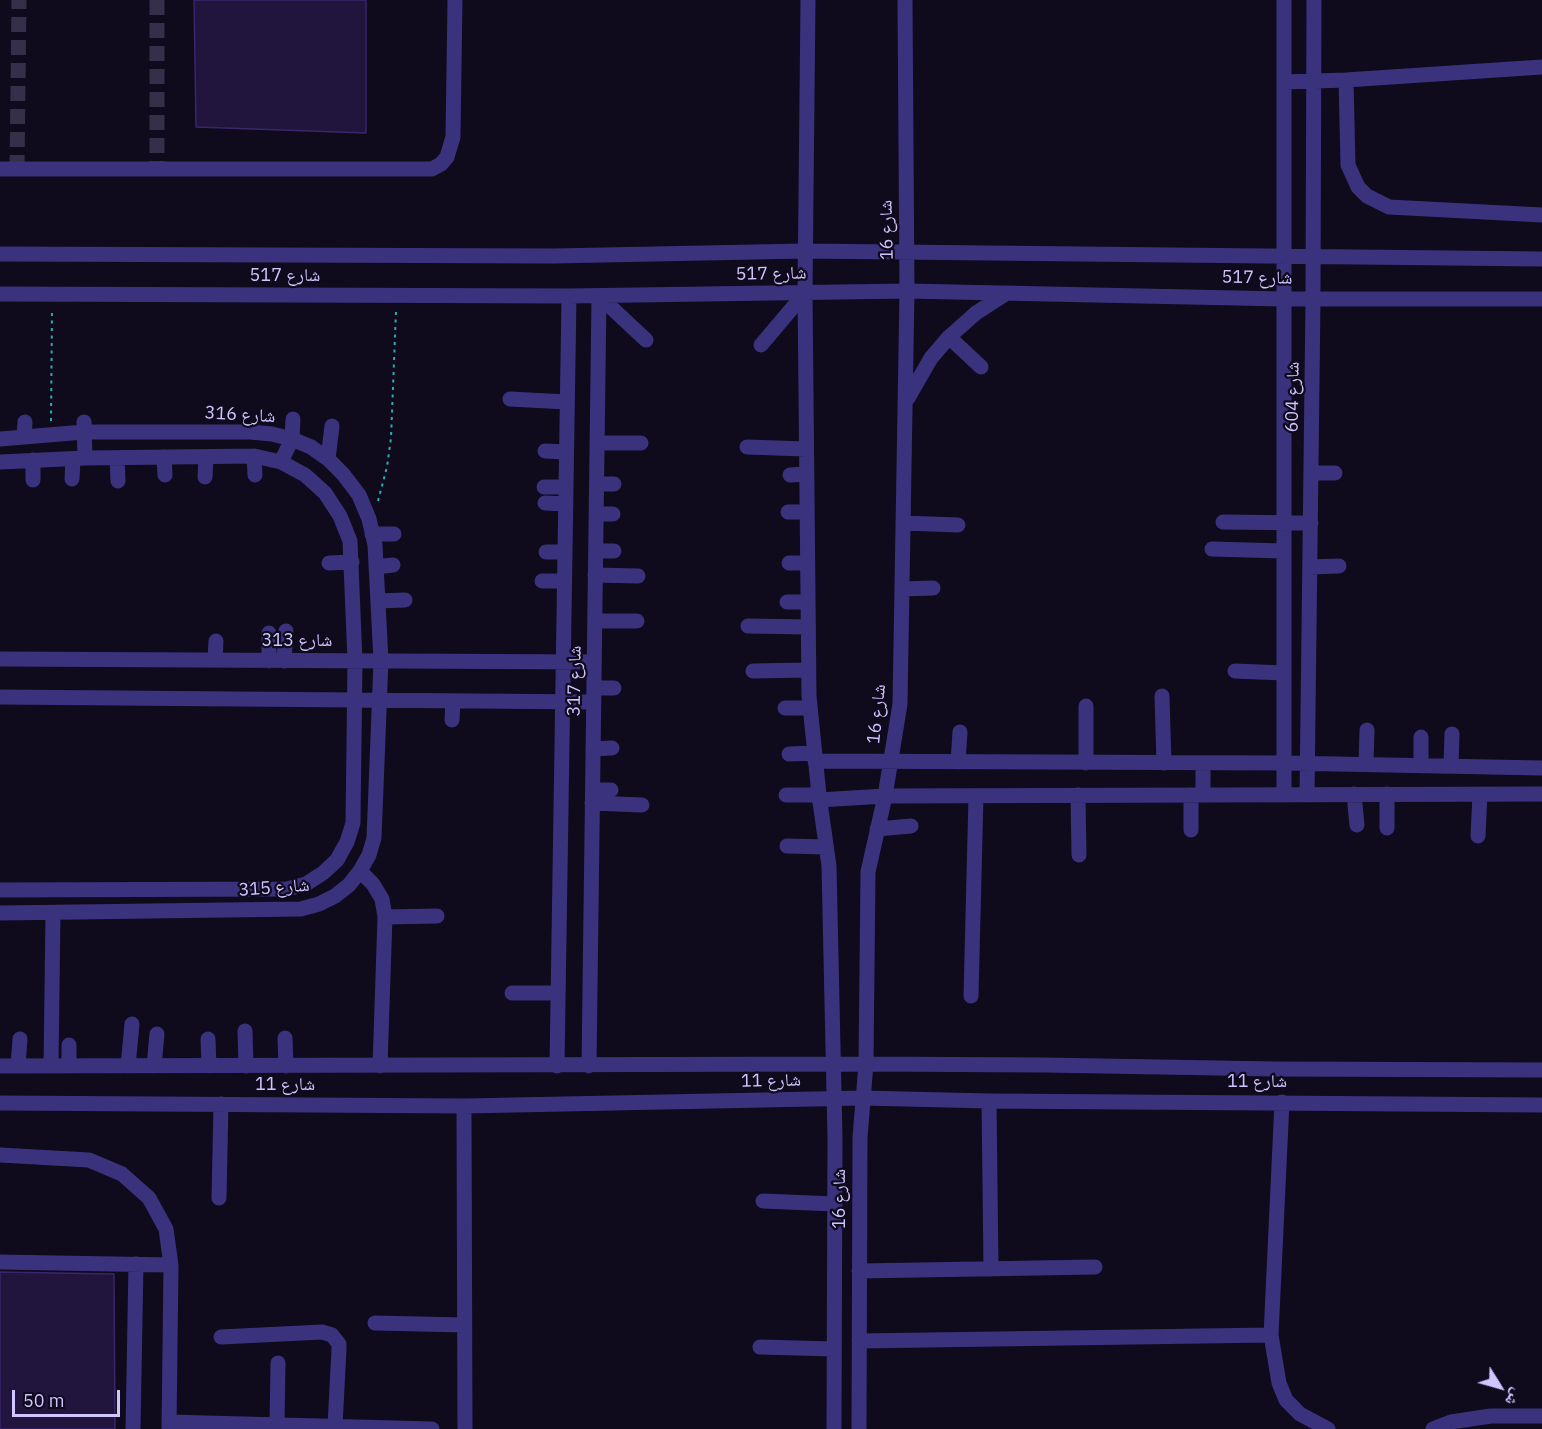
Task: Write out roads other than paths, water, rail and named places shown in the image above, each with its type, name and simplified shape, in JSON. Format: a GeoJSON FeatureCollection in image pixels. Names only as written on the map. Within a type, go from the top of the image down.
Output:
{"type":"FeatureCollection","features":[{"type":"Feature","properties":{"kind":"street"},"geometry":{"type":"LineString","coordinates":[[0,169],[157,171],[432,169],[441,164],[447,156],[453,137],[455,0]]}},
{"type":"Feature","properties":{"kind":"street","name":"شارع 16"},"geometry":{"type":"LineString","coordinates":[[808,0],[805,251],[808,670],[814,757],[829,866],[835,1204],[834,1429]]}},
{"type":"Feature","properties":{"kind":"street","name":"شارع 16"},"geometry":{"type":"LineString","coordinates":[[859,1429],[860,1137],[866,1064],[868,872],[885,796],[900,704],[907,291],[905,0]]}},
{"type":"Feature","properties":{"kind":"street","name":"شارع 604"},"geometry":{"type":"LineString","coordinates":[[1284,0],[1284,795]]}},
{"type":"Feature","properties":{"kind":"street","name":"شارع 604"},"geometry":{"type":"LineString","coordinates":[[1307,795],[1314,257],[1314,0]]}},
{"type":"Feature","properties":{"kind":"street"},"geometry":{"type":"LineString","coordinates":[[1284,82],[1542,67]]}},
{"type":"Feature","properties":{"kind":"street"},"geometry":{"type":"LineString","coordinates":[[1346,80],[1348,165],[1355,182],[1367,196],[1389,207],[1542,215]]}},
{"type":"Feature","properties":{"kind":"street","name":"شارع 517"},"geometry":{"type":"LineString","coordinates":[[0,254],[553,256],[805,251],[1542,259]]}},
{"type":"Feature","properties":{"kind":"street","name":"شارع 517"},"geometry":{"type":"LineString","coordinates":[[0,294],[599,296],[907,291],[1283,299],[1542,299]]}},
{"type":"Feature","properties":{"kind":"street"},"geometry":{"type":"LineString","coordinates":[[761,345],[805,293]]}},
{"type":"Feature","properties":{"kind":"street"},"geometry":{"type":"LineString","coordinates":[[905,403],[931,357],[949,337],[976,313],[1007,293]]}},
{"type":"Feature","properties":{"kind":"street","name":"شارع 317"},"geometry":{"type":"LineString","coordinates":[[557,1066],[569,296]]}},
{"type":"Feature","properties":{"kind":"street"},"geometry":{"type":"LineString","coordinates":[[599,296],[646,340]]}},
{"type":"Feature","properties":{"kind":"street","name":"شارع 317"},"geometry":{"type":"LineString","coordinates":[[589,1066],[599,296]]}},
{"type":"Feature","properties":{"kind":"street"},"geometry":{"type":"LineString","coordinates":[[949,337],[981,368]]}},
{"type":"Feature","properties":{"kind":"street"},"geometry":{"type":"LineString","coordinates":[[510,399],[567,402]]}},
{"type":"Feature","properties":{"kind":"street"},"geometry":{"type":"LineString","coordinates":[[281,462],[292,439],[293,419]]}},
{"type":"Feature","properties":{"kind":"street"},"geometry":{"type":"LineString","coordinates":[[328,459],[332,426]]}},
{"type":"Feature","properties":{"kind":"street"},"geometry":{"type":"LineString","coordinates":[[72,479],[79,458],[84,427]]}},
{"type":"Feature","properties":{"kind":"street","name":"شارع 316"},"geometry":{"type":"LineString","coordinates":[[0,439],[24,429],[51,435],[84,427],[250,427],[311,447],[343,474],[358,495],[371,527],[376,567],[381,661]]}},
{"type":"Feature","properties":{"kind":"street"},"geometry":{"type":"LineString","coordinates":[[597,443],[641,443]]}},
{"type":"Feature","properties":{"kind":"street"},"geometry":{"type":"LineString","coordinates":[[747,447],[806,449]]}},
{"type":"Feature","properties":{"kind":"street"},"geometry":{"type":"LineString","coordinates":[[545,452],[566,452]]}},
{"type":"Feature","properties":{"kind":"street"},"geometry":{"type":"LineString","coordinates":[[254,456],[255,475]]}},
{"type":"Feature","properties":{"kind":"street"},"geometry":{"type":"LineString","coordinates":[[0,462],[79,458],[254,456],[281,462],[305,475],[325,493],[340,516],[350,541],[355,661]]}},
{"type":"Feature","properties":{"kind":"street"},"geometry":{"type":"LineString","coordinates":[[164,457],[165,475]]}},
{"type":"Feature","properties":{"kind":"street"},"geometry":{"type":"LineString","coordinates":[[205,477],[206,457]]}},
{"type":"Feature","properties":{"kind":"street"},"geometry":{"type":"LineString","coordinates":[[117,458],[118,481]]}},
{"type":"Feature","properties":{"kind":"street"},"geometry":{"type":"LineString","coordinates":[[33,460],[33,480]]}},
{"type":"Feature","properties":{"kind":"street"},"geometry":{"type":"LineString","coordinates":[[1311,473],[1335,473]]}},
{"type":"Feature","properties":{"kind":"street"},"geometry":{"type":"LineString","coordinates":[[790,475],[807,474]]}},
{"type":"Feature","properties":{"kind":"street"},"geometry":{"type":"LineString","coordinates":[[597,484],[614,483]]}},
{"type":"Feature","properties":{"kind":"street"},"geometry":{"type":"LineString","coordinates":[[544,487],[566,487]]}},
{"type":"Feature","properties":{"kind":"street"},"geometry":{"type":"LineString","coordinates":[[545,503],[566,504]]}},
{"type":"Feature","properties":{"kind":"street"},"geometry":{"type":"LineString","coordinates":[[788,512],[807,512]]}},
{"type":"Feature","properties":{"kind":"street"},"geometry":{"type":"LineString","coordinates":[[596,514],[613,514]]}},
{"type":"Feature","properties":{"kind":"street"},"geometry":{"type":"LineString","coordinates":[[1223,522],[1311,523]]}},
{"type":"Feature","properties":{"kind":"street"},"geometry":{"type":"LineString","coordinates":[[903,523],[958,525]]}},
{"type":"Feature","properties":{"kind":"street"},"geometry":{"type":"LineString","coordinates":[[371,527],[394,534]]}},
{"type":"Feature","properties":{"kind":"street"},"geometry":{"type":"LineString","coordinates":[[1212,549],[1283,551]]}},
{"type":"Feature","properties":{"kind":"street"},"geometry":{"type":"LineString","coordinates":[[596,551],[614,551]]}},
{"type":"Feature","properties":{"kind":"street"},"geometry":{"type":"LineString","coordinates":[[546,552],[565,552]]}},
{"type":"Feature","properties":{"kind":"street"},"geometry":{"type":"LineString","coordinates":[[329,563],[352,562]]}},
{"type":"Feature","properties":{"kind":"street"},"geometry":{"type":"LineString","coordinates":[[789,563],[807,563]]}},
{"type":"Feature","properties":{"kind":"street"},"geometry":{"type":"LineString","coordinates":[[376,567],[393,565]]}},
{"type":"Feature","properties":{"kind":"street"},"geometry":{"type":"LineString","coordinates":[[1310,567],[1340,566]]}},
{"type":"Feature","properties":{"kind":"street"},"geometry":{"type":"LineString","coordinates":[[596,575],[638,576]]}},
{"type":"Feature","properties":{"kind":"street"},"geometry":{"type":"LineString","coordinates":[[542,581],[564,581]]}},
{"type":"Feature","properties":{"kind":"street"},"geometry":{"type":"LineString","coordinates":[[902,589],[933,588]]}},
{"type":"Feature","properties":{"kind":"street"},"geometry":{"type":"LineString","coordinates":[[378,601],[405,600]]}},
{"type":"Feature","properties":{"kind":"street"},"geometry":{"type":"LineString","coordinates":[[787,602],[808,602]]}},
{"type":"Feature","properties":{"kind":"street"},"geometry":{"type":"LineString","coordinates":[[595,621],[637,621]]}},
{"type":"Feature","properties":{"kind":"street"},"geometry":{"type":"LineString","coordinates":[[748,626],[808,627]]}},
{"type":"Feature","properties":{"kind":"street"},"geometry":{"type":"LineString","coordinates":[[276,661],[286,631]]}},
{"type":"Feature","properties":{"kind":"street"},"geometry":{"type":"LineString","coordinates":[[269,633],[276,661]]}},
{"type":"Feature","properties":{"kind":"street"},"geometry":{"type":"LineString","coordinates":[[215,660],[216,641]]}},
{"type":"Feature","properties":{"kind":"street","name":"شارع 313"},"geometry":{"type":"LineString","coordinates":[[0,659],[116,654],[215,660],[594,662]]}},
{"type":"Feature","properties":{"kind":"street","name":"شارع 315"},"geometry":{"type":"LineString","coordinates":[[0,890],[250,890],[287,889],[306,884],[337,860],[347,842],[353,823],[355,661]]}},
{"type":"Feature","properties":{"kind":"street","name":"شارع 315"},"geometry":{"type":"LineString","coordinates":[[0,913],[301,909],[319,904],[334,896],[349,885],[360,872],[369,855],[374,838],[381,661]]}},
{"type":"Feature","properties":{"kind":"street"},"geometry":{"type":"LineString","coordinates":[[753,671],[808,670]]}},
{"type":"Feature","properties":{"kind":"street"},"geometry":{"type":"LineString","coordinates":[[1235,671],[1284,673]]}},
{"type":"Feature","properties":{"kind":"street"},"geometry":{"type":"LineString","coordinates":[[0,697],[562,702],[614,688]]}},
{"type":"Feature","properties":{"kind":"street"},"geometry":{"type":"LineString","coordinates":[[1162,696],[1164,763]]}},
{"type":"Feature","properties":{"kind":"street"},"geometry":{"type":"LineString","coordinates":[[452,720],[453,701]]}},
{"type":"Feature","properties":{"kind":"street"},"geometry":{"type":"LineString","coordinates":[[1086,706],[1086,763]]}},
{"type":"Feature","properties":{"kind":"street"},"geometry":{"type":"LineString","coordinates":[[785,708],[810,708]]}},
{"type":"Feature","properties":{"kind":"street"},"geometry":{"type":"LineString","coordinates":[[1366,764],[1367,730]]}},
{"type":"Feature","properties":{"kind":"street"},"geometry":{"type":"LineString","coordinates":[[958,762],[960,732]]}},
{"type":"Feature","properties":{"kind":"street"},"geometry":{"type":"LineString","coordinates":[[1450,766],[1452,734]]}},
{"type":"Feature","properties":{"kind":"street"},"geometry":{"type":"LineString","coordinates":[[1421,737],[1421,766]]}},
{"type":"Feature","properties":{"kind":"street"},"geometry":{"type":"LineString","coordinates":[[593,748],[612,748]]}},
{"type":"Feature","properties":{"kind":"street"},"geometry":{"type":"LineString","coordinates":[[789,754],[891,762],[1307,763],[1542,768]]}},
{"type":"Feature","properties":{"kind":"street"},"geometry":{"type":"LineString","coordinates":[[1191,830],[1203,763]]}},
{"type":"Feature","properties":{"kind":"street"},"geometry":{"type":"LineString","coordinates":[[593,797],[610,790]]}},
{"type":"Feature","properties":{"kind":"street"},"geometry":{"type":"LineString","coordinates":[[1387,794],[1387,828]]}},
{"type":"Feature","properties":{"kind":"street"},"geometry":{"type":"LineString","coordinates":[[1479,836],[1480,794]]}},
{"type":"Feature","properties":{"kind":"street"},"geometry":{"type":"LineString","coordinates":[[786,795],[819,797],[1542,794]]}},
{"type":"Feature","properties":{"kind":"street"},"geometry":{"type":"LineString","coordinates":[[1078,795],[1079,855]]}},
{"type":"Feature","properties":{"kind":"street"},"geometry":{"type":"LineString","coordinates":[[1354,795],[1357,825]]}},
{"type":"Feature","properties":{"kind":"street"},"geometry":{"type":"LineString","coordinates":[[972,996],[976,796]]}},
{"type":"Feature","properties":{"kind":"street"},"geometry":{"type":"LineString","coordinates":[[593,797],[642,805]]}},
{"type":"Feature","properties":{"kind":"street"},"geometry":{"type":"LineString","coordinates":[[877,829],[911,826]]}},
{"type":"Feature","properties":{"kind":"street"},"geometry":{"type":"LineString","coordinates":[[787,846],[826,847]]}},
{"type":"Feature","properties":{"kind":"street"},"geometry":{"type":"LineString","coordinates":[[360,872],[378,891],[385,917],[380,1066]]}},
{"type":"Feature","properties":{"kind":"street"},"geometry":{"type":"LineString","coordinates":[[250,890],[251,910]]}},
{"type":"Feature","properties":{"kind":"street"},"geometry":{"type":"LineString","coordinates":[[51,1066],[53,913]]}},
{"type":"Feature","properties":{"kind":"street"},"geometry":{"type":"LineString","coordinates":[[385,917],[436,915]]}},
{"type":"Feature","properties":{"kind":"street"},"geometry":{"type":"LineString","coordinates":[[512,993],[558,993]]}},
{"type":"Feature","properties":{"kind":"street"},"geometry":{"type":"LineString","coordinates":[[128,1066],[132,1024]]}},
{"type":"Feature","properties":{"kind":"street"},"geometry":{"type":"LineString","coordinates":[[245,1031],[246,1066]]}},
{"type":"Feature","properties":{"kind":"street"},"geometry":{"type":"LineString","coordinates":[[154,1066],[157,1034]]}},
{"type":"Feature","properties":{"kind":"street"},"geometry":{"type":"LineString","coordinates":[[285,1038],[286,1066]]}},
{"type":"Feature","properties":{"kind":"street"},"geometry":{"type":"LineString","coordinates":[[18,1066],[20,1039]]}},
{"type":"Feature","properties":{"kind":"street"},"geometry":{"type":"LineString","coordinates":[[208,1039],[209,1066]]}},
{"type":"Feature","properties":{"kind":"street"},"geometry":{"type":"LineString","coordinates":[[69,1045],[69,1066]]}},
{"type":"Feature","properties":{"kind":"street","name":"شارع 11"},"geometry":{"type":"LineString","coordinates":[[0,1066],[866,1064],[1542,1070]]}},
{"type":"Feature","properties":{"kind":"street","name":"شارع 11"},"geometry":{"type":"LineString","coordinates":[[0,1103],[464,1106],[863,1098],[1542,1105]]}},
{"type":"Feature","properties":{"kind":"street"},"geometry":{"type":"LineString","coordinates":[[989,1101],[991,1269]]}},
{"type":"Feature","properties":{"kind":"street"},"geometry":{"type":"LineString","coordinates":[[1282,1102],[1271,1335],[1279,1383],[1286,1400],[1300,1414],[1328,1429]]}},
{"type":"Feature","properties":{"kind":"street"},"geometry":{"type":"LineString","coordinates":[[219,1198],[222,1104]]}},
{"type":"Feature","properties":{"kind":"street"},"geometry":{"type":"LineString","coordinates":[[464,1106],[465,1429]]}},
{"type":"Feature","properties":{"kind":"street"},"geometry":{"type":"LineString","coordinates":[[0,1155],[89,1160],[122,1174],[149,1198],[165,1229],[171,1265],[169,1426],[277,1424],[432,1429]]}},
{"type":"Feature","properties":{"kind":"street"},"geometry":{"type":"LineString","coordinates":[[763,1201],[835,1204]]}},
{"type":"Feature","properties":{"kind":"street"},"geometry":{"type":"LineString","coordinates":[[0,1262],[171,1265]]}},
{"type":"Feature","properties":{"kind":"street"},"geometry":{"type":"LineString","coordinates":[[133,1429],[136,1264]]}},
{"type":"Feature","properties":{"kind":"street"},"geometry":{"type":"LineString","coordinates":[[859,1270],[1095,1267]]}},
{"type":"Feature","properties":{"kind":"street"},"geometry":{"type":"LineString","coordinates":[[375,1323],[464,1325]]}},
{"type":"Feature","properties":{"kind":"street"},"geometry":{"type":"LineString","coordinates":[[221,1337],[322,1332],[333,1335],[339,1344],[336,1426]]}},
{"type":"Feature","properties":{"kind":"street"},"geometry":{"type":"LineString","coordinates":[[859,1341],[1271,1335]]}},
{"type":"Feature","properties":{"kind":"street"},"geometry":{"type":"LineString","coordinates":[[760,1347],[834,1349]]}},
{"type":"Feature","properties":{"kind":"street"},"geometry":{"type":"LineString","coordinates":[[277,1424],[278,1363]]}},
{"type":"Feature","properties":{"kind":"street"},"geometry":{"type":"LineString","coordinates":[[1433,1429],[1451,1422],[1491,1416],[1542,1416]]}},
{"type":"Feature","properties":{"kind":"tunnel"},"geometry":{"type":"LineString","coordinates":[[17,170],[19,0]]}},
{"type":"Feature","properties":{"kind":"tunnel"},"geometry":{"type":"LineString","coordinates":[[157,0],[157,171]]}}]}
